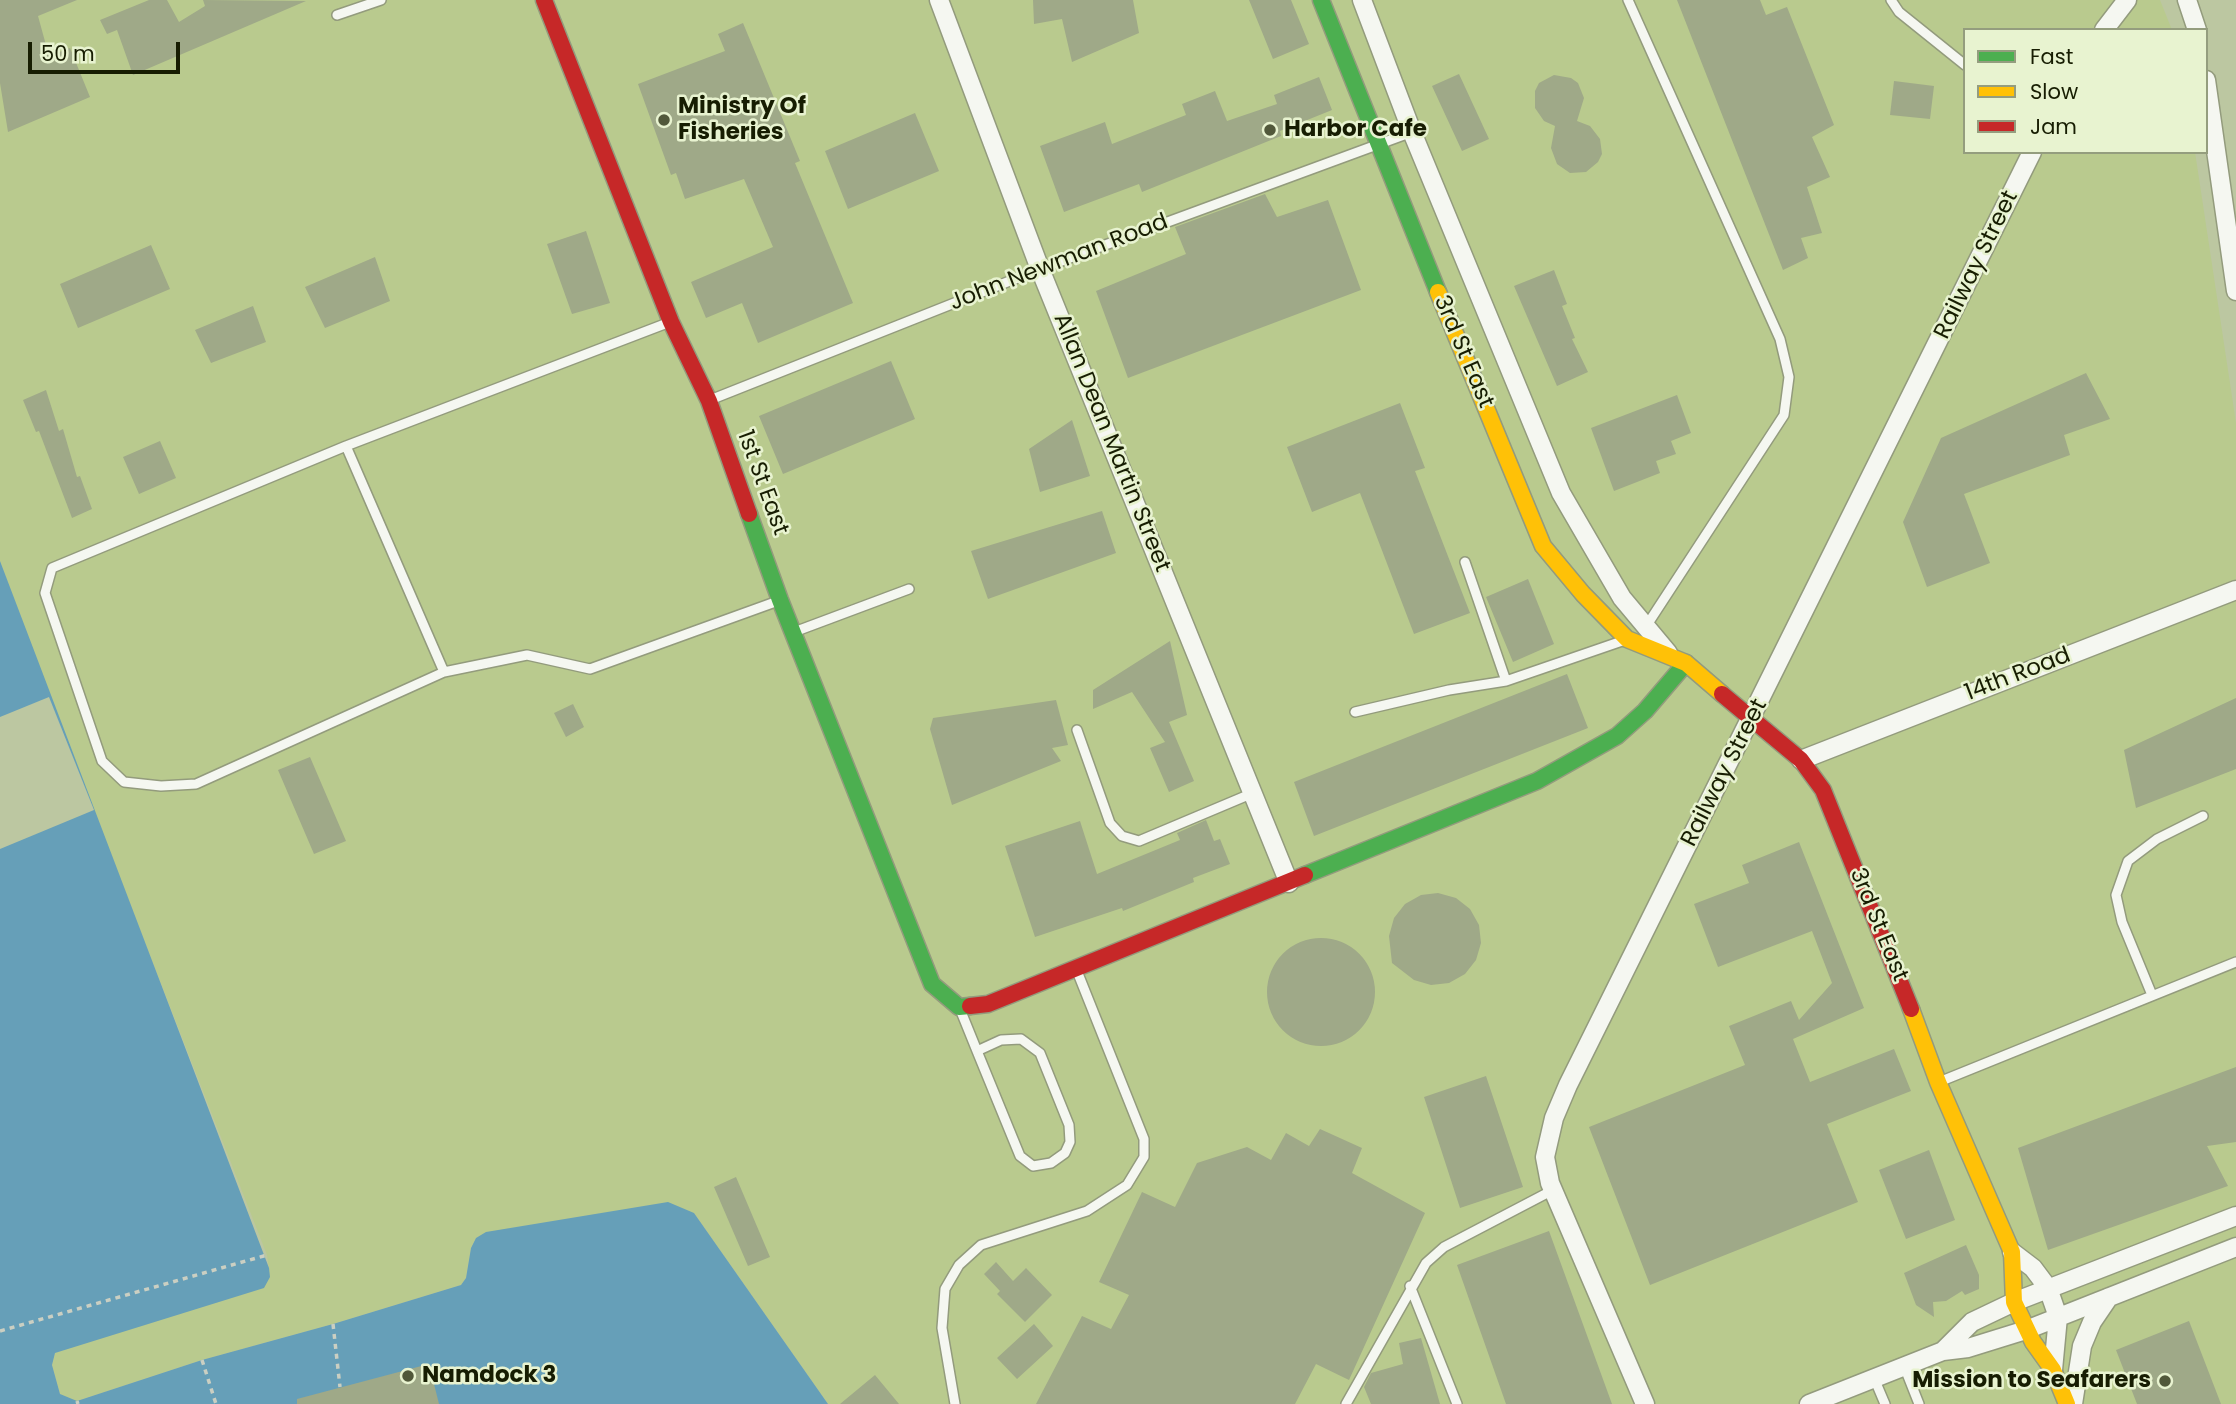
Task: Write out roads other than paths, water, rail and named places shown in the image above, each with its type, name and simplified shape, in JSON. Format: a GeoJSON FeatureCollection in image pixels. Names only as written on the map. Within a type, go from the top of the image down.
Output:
{"type":"FeatureCollection","features":[{"type":"Feature","properties":{"kind":"street","name":"1st St East"},"geometry":{"type":"LineString","coordinates":[[544,0],[671,321],[709,401],[792,633],[932,984],[959,1007]]}},
{"type":"Feature","properties":{"kind":"street","name":"Allan Dean Martin Street"},"geometry":{"type":"LineString","coordinates":[[939,0],[1040,269],[1289,883]]}},
{"type":"Feature","properties":{"kind":"street","name":"3rd St East"},"geometry":{"type":"LineString","coordinates":[[1321,0],[1377,144],[1543,546],[1583,594],[1627,639],[1668,653],[1686,663],[1801,760],[1823,790],[1882,932],[1938,1082],[2012,1252],[2014,1302]]}},
{"type":"Feature","properties":{"kind":"street","name":"3rd St East"},"geometry":{"type":"LineString","coordinates":[[1362,0],[1412,132],[1561,493],[1603,570],[1622,598],[1668,653]]}},
{"type":"Feature","properties":{"kind":"street"},"geometry":{"type":"LineString","coordinates":[[2106,28],[2127,0]]}},
{"type":"Feature","properties":{"kind":"street"},"geometry":{"type":"LineString","coordinates":[[2188,0],[2196,28]]}},
{"type":"Feature","properties":{"kind":"street"},"geometry":{"type":"LineString","coordinates":[[2208,94],[2236,290]]}},
{"type":"Feature","properties":{"kind":"street","name":"Railway Street"},"geometry":{"type":"LineString","coordinates":[[1645,1404],[1553,1190],[1545,1157],[1554,1118],[2031,154]]}},
{"type":"Feature","properties":{"kind":"street","name":"14th Road"},"geometry":{"type":"LineString","coordinates":[[1801,760],[2236,590]]}},
{"type":"Feature","properties":{"kind":"street"},"geometry":{"type":"LineString","coordinates":[[959,1007],[988,1004],[1076,970],[1537,781],[1617,736],[1645,711],[1686,663]]}},
{"type":"Feature","properties":{"kind":"street"},"geometry":{"type":"LineString","coordinates":[[1942,1351],[1972,1322],[2014,1302],[2236,1216]]}},
{"type":"Feature","properties":{"kind":"street"},"geometry":{"type":"LineString","coordinates":[[1809,1404],[1942,1351],[1968,1348],[2026,1330],[2236,1247]]}},
{"type":"Feature","properties":{"kind":"street","name":"3rd St East"},"geometry":{"type":"LineString","coordinates":[[2012,1252],[2033,1268],[2049,1288]]}},
{"type":"Feature","properties":{"kind":"street"},"geometry":{"type":"LineString","coordinates":[[2049,1288],[2057,1317],[2053,1370]]}},
{"type":"Feature","properties":{"kind":"street"},"geometry":{"type":"LineString","coordinates":[[2073,1404],[2082,1346],[2092,1322],[2109,1297]]}},
{"type":"Feature","properties":{"kind":"street"},"geometry":{"type":"LineString","coordinates":[[2014,1302],[2026,1330],[2053,1370],[2067,1404]]}},
{"type":"Feature","properties":{"kind":"lane"},"geometry":{"type":"LineString","coordinates":[[337,15],[381,0]]}},
{"type":"Feature","properties":{"kind":"lane"},"geometry":{"type":"LineString","coordinates":[[1628,0],[1780,339],[1789,377],[1784,415],[1647,625]]}},
{"type":"Feature","properties":{"kind":"lane"},"geometry":{"type":"LineString","coordinates":[[1891,0],[1899,12],[1963,63]]}},
{"type":"Feature","properties":{"kind":"lane","name":"John Newman Road"},"geometry":{"type":"LineString","coordinates":[[709,401],[1040,269],[1412,132]]}},
{"type":"Feature","properties":{"kind":"lane"},"geometry":{"type":"LineString","coordinates":[[671,321],[346,446],[52,568],[45,593],[102,761],[124,782],[161,786],[196,784],[444,672],[527,655],[590,669],[780,600]]}},
{"type":"Feature","properties":{"kind":"lane"},"geometry":{"type":"LineString","coordinates":[[346,446],[444,672]]}},
{"type":"Feature","properties":{"kind":"lane"},"geometry":{"type":"LineString","coordinates":[[1465,562],[1506,681]]}},
{"type":"Feature","properties":{"kind":"lane"},"geometry":{"type":"LineString","coordinates":[[792,633],[909,589]]}},
{"type":"Feature","properties":{"kind":"lane"},"geometry":{"type":"LineString","coordinates":[[1355,712],[1449,690],[1506,681],[1627,639]]}},
{"type":"Feature","properties":{"kind":"lane"},"geometry":{"type":"LineString","coordinates":[[1077,730],[1110,823],[1122,836],[1139,841],[1253,793]]}},
{"type":"Feature","properties":{"kind":"lane"},"geometry":{"type":"LineString","coordinates":[[2152,995],[2122,922],[2116,894],[2128,861],[2157,839],[2203,816]]}},
{"type":"Feature","properties":{"kind":"lane"},"geometry":{"type":"LineString","coordinates":[[1938,1082],[2236,962]]}},
{"type":"Feature","properties":{"kind":"lane"},"geometry":{"type":"LineString","coordinates":[[955,1404],[942,1328],[945,1289],[959,1265],[981,1245],[1087,1211],[1127,1185],[1144,1157],[1144,1139],[1076,970]]}},
{"type":"Feature","properties":{"kind":"lane"},"geometry":{"type":"LineString","coordinates":[[959,1007],[977,1051],[1020,1156],[1034,1166],[1051,1163],[1065,1153],[1070,1142],[1069,1125],[1040,1053],[1021,1039],[1001,1040],[977,1051]]}},
{"type":"Feature","properties":{"kind":"lane"},"geometry":{"type":"LineString","coordinates":[[1346,1404],[1410,1286],[1426,1263],[1444,1247],[1553,1190]]}},
{"type":"Feature","properties":{"kind":"lane"},"geometry":{"type":"LineString","coordinates":[[1410,1286],[1457,1404]]}},
{"type":"Feature","properties":{"kind":"lane"},"geometry":{"type":"LineString","coordinates":[[1904,1366],[1919,1404]]}},
{"type":"Feature","properties":{"kind":"lane"},"geometry":{"type":"LineString","coordinates":[[1874,1378],[1885,1404]]}},
{"type":"Feature","properties":{"kind":"water"},"geometry":{"type":"Polygon","coordinates":[[[0,561],[269,1268],[270,1277],[264,1288],[55,1353],[52,1365],[60,1394],[77,1401],[202,1360],[461,1285],[466,1278],[471,1248],[476,1238],[486,1232],[668,1202],[694,1213],[828,1404],[0,1404],[0,561]]]}},
{"type":"Feature","properties":{"kind":"place","name":"Ministry Of Fisheries"},"geometry":{"type":"Point","coordinates":[664,120]}},
{"type":"Feature","properties":{"kind":"place","name":"Harbor Cafe"},"geometry":{"type":"Point","coordinates":[1270,130]}},
{"type":"Feature","properties":{"kind":"place","name":"Namdock 3"},"geometry":{"type":"Point","coordinates":[408,1376]}},
{"type":"Feature","properties":{"kind":"place","name":"Mission to Seafarers"},"geometry":{"type":"Point","coordinates":[2165,1381]}}]}
